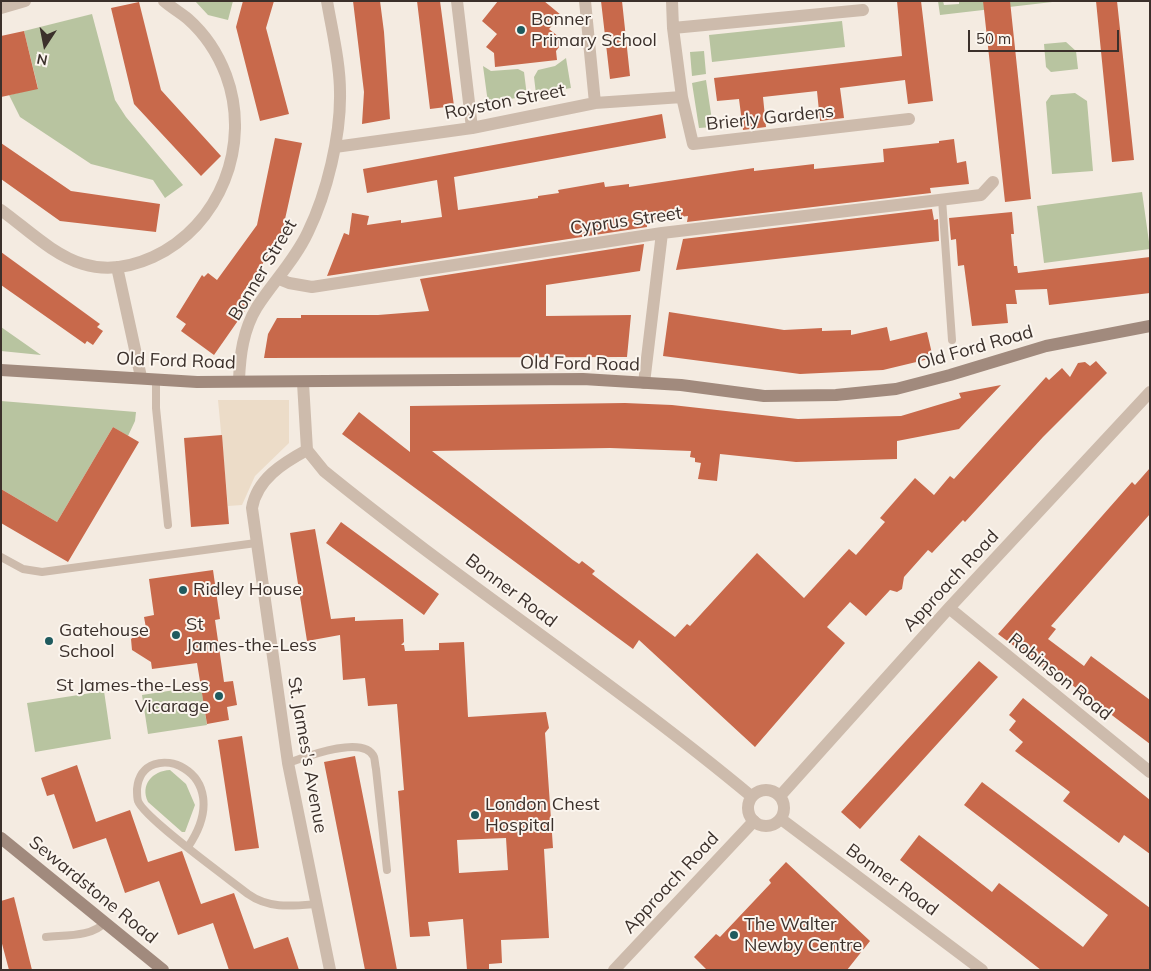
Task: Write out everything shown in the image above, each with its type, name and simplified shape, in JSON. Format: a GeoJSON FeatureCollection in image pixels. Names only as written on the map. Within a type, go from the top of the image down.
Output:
{"type":"FeatureCollection","features":[{"type":"Feature","properties":{"kind":"main road","name":"Old Ford Road"},"geometry":{"type":"LineString","coordinates":[[1,370],[141,377],[196,382],[239,380],[303,383],[583,379],[644,382],[764,396],[866,393],[950,376],[1046,346],[1150,326]]}},
{"type":"Feature","properties":{"kind":"main road","name":"Sewardstone Road"},"geometry":{"type":"LineString","coordinates":[[1,838],[163,970]]}},
{"type":"Feature","properties":{"kind":"street"},"geometry":{"type":"LineString","coordinates":[[1,8],[25,1]]}},
{"type":"Feature","properties":{"kind":"street"},"geometry":{"type":"LineString","coordinates":[[1,210],[66,257],[82,264],[117,268],[145,261],[159,254],[191,233],[201,222],[218,196],[232,156],[234,108],[222,65],[200,31],[164,1]]}},
{"type":"Feature","properties":{"kind":"street","name":"Bonner Street"},"geometry":{"type":"LineString","coordinates":[[239,380],[242,346],[249,323],[257,307],[279,279],[308,233],[320,201],[335,147],[340,91],[328,1]]}},
{"type":"Feature","properties":{"kind":"street"},"geometry":{"type":"LineString","coordinates":[[457,1],[472,128]]}},
{"type":"Feature","properties":{"kind":"street"},"geometry":{"type":"LineString","coordinates":[[585,1],[596,102]]}},
{"type":"Feature","properties":{"kind":"street","name":"Brierly Gardens"},"geometry":{"type":"LineString","coordinates":[[672,1],[673,28],[682,98],[693,144],[909,119]]}},
{"type":"Feature","properties":{"kind":"street"},"geometry":{"type":"LineString","coordinates":[[673,28],[863,10]]}},
{"type":"Feature","properties":{"kind":"street","name":"Royston Street"},"geometry":{"type":"LineString","coordinates":[[335,147],[472,128],[596,102],[682,98]]}},
{"type":"Feature","properties":{"kind":"street","name":"Cyprus Street"},"geometry":{"type":"LineString","coordinates":[[279,279],[312,288],[662,233],[981,195],[993,182]]}},
{"type":"Feature","properties":{"kind":"street"},"geometry":{"type":"LineString","coordinates":[[644,382],[662,233]]}},
{"type":"Feature","properties":{"kind":"street"},"geometry":{"type":"LineString","coordinates":[[117,268],[141,377]]}},
{"type":"Feature","properties":{"kind":"street"},"geometry":{"type":"LineString","coordinates":[[303,383],[307,450]]}},
{"type":"Feature","properties":{"kind":"street","name":"Approach Road"},"geometry":{"type":"LineString","coordinates":[[780,796],[948,608],[1150,392]]}},
{"type":"Feature","properties":{"kind":"street","name":"St. James's Avenue"},"geometry":{"type":"LineString","coordinates":[[307,450],[268,477],[254,495],[252,508],[288,762],[330,970]]}},
{"type":"Feature","properties":{"kind":"street","name":"Bonner Road"},"geometry":{"type":"LineString","coordinates":[[307,450],[317,464],[343,486],[692,747],[752,796]]}},
{"type":"Feature","properties":{"kind":"street","name":"Robinson Road"},"geometry":{"type":"LineString","coordinates":[[948,608],[1150,772]]}},
{"type":"Feature","properties":{"kind":"street"},"geometry":{"type":"LineString","coordinates":[[764,790],[770,790],[780,796],[784,806],[781,820],[769,826],[760,825],[754,821],[748,811],[752,796],[764,790]]}},
{"type":"Feature","properties":{"kind":"street","name":"Bonner Road"},"geometry":{"type":"LineString","coordinates":[[781,820],[962,953],[982,970]]}},
{"type":"Feature","properties":{"kind":"street","name":"Approach Road"},"geometry":{"type":"LineString","coordinates":[[614,970],[754,821]]}},
{"type":"Feature","properties":{"kind":"lane"},"geometry":{"type":"LineString","coordinates":[[942,199],[952,340]]}},
{"type":"Feature","properties":{"kind":"lane"},"geometry":{"type":"LineString","coordinates":[[156,378],[156,408],[168,525]]}},
{"type":"Feature","properties":{"kind":"lane"},"geometry":{"type":"LineString","coordinates":[[1,557],[23,568],[42,572],[256,543]]}},
{"type":"Feature","properties":{"kind":"lane"},"geometry":{"type":"LineString","coordinates":[[288,762],[352,746],[370,752],[374,757],[376,769],[387,870]]}},
{"type":"Feature","properties":{"kind":"lane"},"geometry":{"type":"LineString","coordinates":[[188,847],[194,838],[204,812],[202,787],[184,767],[171,763],[160,763],[151,766],[140,780],[137,789],[138,801],[153,819],[188,847],[259,901],[283,906],[317,904]]}},
{"type":"Feature","properties":{"kind":"lane"},"geometry":{"type":"LineString","coordinates":[[46,937],[100,929],[105,922]]}},
{"type":"Feature","properties":{"kind":"green space"},"geometry":{"type":"Polygon","coordinates":[[[195,1],[233,1],[228,20],[208,15],[195,1]]]}},
{"type":"Feature","properties":{"kind":"green space"},"geometry":{"type":"Polygon","coordinates":[[[938,1],[943,1],[944,5],[959,4],[959,1],[1061,1],[940,15],[938,1]]]}},
{"type":"Feature","properties":{"kind":"green space"},"geometry":{"type":"Polygon","coordinates":[[[92,14],[115,100],[126,117],[183,185],[165,198],[153,180],[91,164],[20,117],[9,95],[38,88],[24,31],[92,14]]]}},
{"type":"Feature","properties":{"kind":"green space"},"geometry":{"type":"Polygon","coordinates":[[[842,21],[845,47],[712,62],[709,35],[842,21]]]}},
{"type":"Feature","properties":{"kind":"green space"},"geometry":{"type":"Polygon","coordinates":[[[1066,42],[1076,51],[1078,69],[1051,72],[1046,67],[1044,44],[1066,42]]]}},
{"type":"Feature","properties":{"kind":"green space"},"geometry":{"type":"Polygon","coordinates":[[[704,51],[706,74],[692,76],[690,52],[704,51]]]}},
{"type":"Feature","properties":{"kind":"green space"},"geometry":{"type":"Polygon","coordinates":[[[566,58],[571,88],[536,94],[534,77],[538,70],[555,66],[566,58]]]}},
{"type":"Feature","properties":{"kind":"green space"},"geometry":{"type":"Polygon","coordinates":[[[483,66],[491,71],[518,69],[524,72],[527,96],[488,103],[483,66]]]}},
{"type":"Feature","properties":{"kind":"green space"},"geometry":{"type":"Polygon","coordinates":[[[706,80],[713,127],[699,128],[692,83],[706,80]]]}},
{"type":"Feature","properties":{"kind":"green space"},"geometry":{"type":"Polygon","coordinates":[[[1075,93],[1087,101],[1093,171],[1052,174],[1046,102],[1051,95],[1075,93]]]}},
{"type":"Feature","properties":{"kind":"green space"},"geometry":{"type":"Polygon","coordinates":[[[1142,192],[1150,249],[1044,263],[1037,206],[1142,192]]]}},
{"type":"Feature","properties":{"kind":"green space"},"geometry":{"type":"Polygon","coordinates":[[[1,327],[41,355],[1,351],[1,327]]]}},
{"type":"Feature","properties":{"kind":"green space"},"geometry":{"type":"Polygon","coordinates":[[[1,401],[136,412],[135,421],[128,436],[113,427],[57,522],[1,489],[1,401]]]}},
{"type":"Feature","properties":{"kind":"green space"},"geometry":{"type":"Polygon","coordinates":[[[201,686],[207,725],[148,734],[142,695],[201,686]]]}},
{"type":"Feature","properties":{"kind":"green space"},"geometry":{"type":"Polygon","coordinates":[[[104,691],[111,739],[35,752],[27,703],[104,691]]]}},
{"type":"Feature","properties":{"kind":"green space"},"geometry":{"type":"Polygon","coordinates":[[[170,770],[186,784],[195,805],[185,832],[182,832],[148,802],[146,796],[149,780],[158,773],[170,770]]]}},
{"type":"Feature","properties":{"kind":"shaded area"},"geometry":{"type":"Polygon","coordinates":[[[218,400],[289,400],[289,443],[255,476],[242,505],[228,506],[218,400]]]}},
{"type":"Feature","properties":{"kind":"building"},"geometry":{"type":"Polygon","coordinates":[[[243,1],[274,1],[266,28],[289,114],[260,121],[236,27],[243,1]]]}},
{"type":"Feature","properties":{"kind":"building"},"geometry":{"type":"Polygon","coordinates":[[[353,1],[380,1],[390,119],[362,124],[364,92],[353,1]]]}},
{"type":"Feature","properties":{"kind":"building"},"geometry":{"type":"Polygon","coordinates":[[[417,1],[440,1],[454,106],[430,109],[417,1]]]}},
{"type":"Feature","properties":{"kind":"building"},"geometry":{"type":"Polygon","coordinates":[[[498,1],[544,1],[561,15],[549,29],[564,41],[556,51],[557,60],[495,67],[494,53],[486,47],[497,34],[482,21],[498,1]]]}},
{"type":"Feature","properties":{"kind":"building"},"geometry":{"type":"Polygon","coordinates":[[[601,1],[622,1],[630,76],[610,79],[601,1]]]}},
{"type":"Feature","properties":{"kind":"building"},"geometry":{"type":"Polygon","coordinates":[[[897,1],[921,1],[933,101],[908,104],[905,80],[840,88],[844,118],[820,121],[817,91],[763,97],[766,127],[743,130],[739,99],[717,101],[714,78],[902,56],[897,1]]]}},
{"type":"Feature","properties":{"kind":"building"},"geometry":{"type":"Polygon","coordinates":[[[983,1],[1010,1],[1031,199],[1005,202],[983,1]]]}},
{"type":"Feature","properties":{"kind":"building"},"geometry":{"type":"Polygon","coordinates":[[[1096,1],[1117,1],[1134,160],[1112,162],[1096,1]]]}},
{"type":"Feature","properties":{"kind":"building"},"geometry":{"type":"Polygon","coordinates":[[[139,2],[161,90],[221,156],[201,176],[134,104],[111,8],[139,2]]]}},
{"type":"Feature","properties":{"kind":"building"},"geometry":{"type":"Polygon","coordinates":[[[24,31],[38,89],[1,97],[1,36],[24,31]]]}},
{"type":"Feature","properties":{"kind":"building"},"geometry":{"type":"Polygon","coordinates":[[[662,114],[666,138],[454,177],[458,210],[538,198],[538,196],[559,193],[558,190],[604,182],[605,187],[629,184],[629,187],[754,168],[754,171],[814,164],[814,169],[884,162],[883,149],[939,143],[939,141],[954,139],[957,163],[966,161],[969,184],[930,188],[931,193],[687,222],[688,216],[647,221],[647,227],[327,276],[344,233],[349,235],[352,213],[369,216],[367,225],[401,220],[401,223],[442,217],[437,180],[367,193],[363,169],[662,114]]]}},
{"type":"Feature","properties":{"kind":"building"},"geometry":{"type":"Polygon","coordinates":[[[275,138],[302,143],[281,237],[241,295],[251,302],[214,355],[181,331],[186,324],[176,317],[202,275],[204,277],[208,273],[217,280],[257,225],[275,138]]]}},
{"type":"Feature","properties":{"kind":"building"},"geometry":{"type":"Polygon","coordinates":[[[1,143],[71,191],[160,204],[156,232],[60,221],[1,179],[1,143]]]}},
{"type":"Feature","properties":{"kind":"building"},"geometry":{"type":"Polygon","coordinates":[[[932,209],[934,220],[938,219],[939,241],[676,270],[683,239],[932,209]]]}},
{"type":"Feature","properties":{"kind":"building"},"geometry":{"type":"Polygon","coordinates":[[[1012,212],[1014,234],[1011,234],[1014,266],[1017,266],[1018,273],[1150,257],[1150,293],[1049,305],[1047,289],[1015,290],[1017,304],[1006,304],[1008,323],[972,326],[964,265],[958,266],[956,239],[951,240],[949,218],[1012,212]]]}},
{"type":"Feature","properties":{"kind":"building"},"geometry":{"type":"Polygon","coordinates":[[[644,244],[640,271],[546,285],[546,316],[631,315],[627,357],[264,358],[268,334],[277,318],[301,318],[301,315],[378,315],[429,311],[420,279],[644,244]]]}},
{"type":"Feature","properties":{"kind":"building"},"geometry":{"type":"Polygon","coordinates":[[[1,252],[100,324],[97,327],[103,331],[93,345],[87,341],[85,344],[1,285],[1,252]]]}},
{"type":"Feature","properties":{"kind":"building"},"geometry":{"type":"Polygon","coordinates":[[[669,312],[784,330],[822,328],[822,331],[851,330],[851,335],[887,327],[890,341],[927,332],[933,358],[883,370],[800,374],[663,356],[669,312]]]}},
{"type":"Feature","properties":{"kind":"building"},"geometry":{"type":"Polygon","coordinates":[[[1096,361],[1107,373],[1043,437],[965,522],[963,520],[932,553],[928,550],[904,577],[902,589],[897,592],[890,590],[866,616],[850,602],[827,627],[845,643],[755,747],[639,640],[633,649],[342,434],[359,412],[410,452],[410,406],[625,403],[672,405],[798,419],[901,416],[961,398],[959,393],[1001,385],[959,429],[897,441],[897,459],[796,462],[720,454],[717,481],[698,479],[701,463],[695,462],[695,458],[690,457],[691,451],[610,448],[432,451],[573,560],[579,564],[582,561],[595,571],[592,574],[675,637],[687,624],[690,626],[757,553],[804,598],[849,549],[856,555],[885,522],[880,518],[915,478],[934,495],[950,476],[954,479],[1046,377],[1049,380],[1062,368],[1070,377],[1078,363],[1085,362],[1090,366],[1096,361]]]}},
{"type":"Feature","properties":{"kind":"building"},"geometry":{"type":"Polygon","coordinates":[[[113,427],[139,442],[68,562],[1,523],[1,489],[57,522],[113,427]]]}},
{"type":"Feature","properties":{"kind":"building"},"geometry":{"type":"Polygon","coordinates":[[[222,435],[229,524],[191,527],[184,438],[222,435]]]}},
{"type":"Feature","properties":{"kind":"building"},"geometry":{"type":"Polygon","coordinates":[[[1150,468],[1150,514],[1051,626],[1056,629],[1048,639],[1084,666],[1091,656],[1150,700],[1150,744],[1051,669],[1049,672],[998,634],[1132,482],[1135,485],[1150,468]]]}},
{"type":"Feature","properties":{"kind":"building"},"geometry":{"type":"Polygon","coordinates":[[[341,522],[439,594],[424,615],[326,543],[341,522]]]}},
{"type":"Feature","properties":{"kind":"building","name":"London Chest Hospital"},"geometry":{"type":"Polygon","coordinates":[[[315,529],[331,619],[355,617],[355,621],[403,619],[404,642],[401,645],[404,645],[405,651],[439,650],[439,643],[464,642],[468,717],[546,712],[549,728],[545,733],[553,848],[544,849],[549,938],[501,940],[502,963],[489,964],[489,970],[467,970],[463,919],[428,922],[430,936],[410,937],[398,791],[404,790],[397,704],[368,706],[365,678],[343,680],[340,635],[307,641],[290,533],[315,529]],[[506,838],[457,840],[459,873],[508,870],[506,838]]]}},
{"type":"Feature","properties":{"kind":"building"},"geometry":{"type":"Polygon","coordinates":[[[213,570],[220,619],[215,620],[224,682],[233,681],[237,705],[227,707],[229,720],[207,724],[197,663],[152,669],[151,662],[132,650],[131,639],[146,628],[144,617],[154,615],[149,579],[213,570]]]}},
{"type":"Feature","properties":{"kind":"building"},"geometry":{"type":"Polygon","coordinates":[[[979,661],[998,677],[860,829],[841,812],[979,661]]]}},
{"type":"Feature","properties":{"kind":"building"},"geometry":{"type":"Polygon","coordinates":[[[1023,698],[1150,800],[1150,854],[1124,835],[1119,843],[1063,801],[1070,792],[1015,751],[1023,742],[1009,730],[1016,721],[1009,715],[1023,698]]]}},
{"type":"Feature","properties":{"kind":"building"},"geometry":{"type":"Polygon","coordinates":[[[242,736],[259,848],[235,851],[218,740],[242,736]]]}},
{"type":"Feature","properties":{"kind":"building"},"geometry":{"type":"Polygon","coordinates":[[[355,756],[397,970],[365,970],[324,762],[355,756]]]}},
{"type":"Feature","properties":{"kind":"building"},"geometry":{"type":"Polygon","coordinates":[[[77,765],[96,822],[130,810],[148,862],[182,851],[201,904],[234,893],[254,949],[288,937],[299,970],[229,970],[213,923],[178,935],[159,881],[125,893],[106,838],[73,849],[54,794],[47,796],[41,778],[77,765]]]}},
{"type":"Feature","properties":{"kind":"building"},"geometry":{"type":"Polygon","coordinates":[[[982,782],[1150,908],[1150,970],[1041,970],[900,860],[919,835],[992,892],[999,883],[1083,947],[1108,915],[964,805],[982,782]]]}},
{"type":"Feature","properties":{"kind":"building"},"geometry":{"type":"Polygon","coordinates":[[[786,862],[870,941],[847,970],[707,970],[694,957],[716,934],[720,937],[771,883],[769,880],[786,862]]]}},
{"type":"Feature","properties":{"kind":"building"},"geometry":{"type":"Polygon","coordinates":[[[14,897],[32,970],[9,970],[1,940],[1,901],[14,897]]]}},
{"type":"Feature","properties":{"kind":"place","name":"Bonner Primary School"},"geometry":{"type":"Point","coordinates":[521,30]}},
{"type":"Feature","properties":{"kind":"place","name":"Ridley House"},"geometry":{"type":"Point","coordinates":[183,590]}},
{"type":"Feature","properties":{"kind":"place","name":"St James-the-Less"},"geometry":{"type":"Point","coordinates":[176,635]}},
{"type":"Feature","properties":{"kind":"place","name":"Gatehouse School"},"geometry":{"type":"Point","coordinates":[49,641]}},
{"type":"Feature","properties":{"kind":"place","name":"St James-the-Less Vicarage"},"geometry":{"type":"Point","coordinates":[219,696]}},
{"type":"Feature","properties":{"kind":"place","name":"London Chest Hospital"},"geometry":{"type":"Point","coordinates":[475,815]}},
{"type":"Feature","properties":{"kind":"place","name":"The Walter Newby Centre"},"geometry":{"type":"Point","coordinates":[734,935]}}]}
